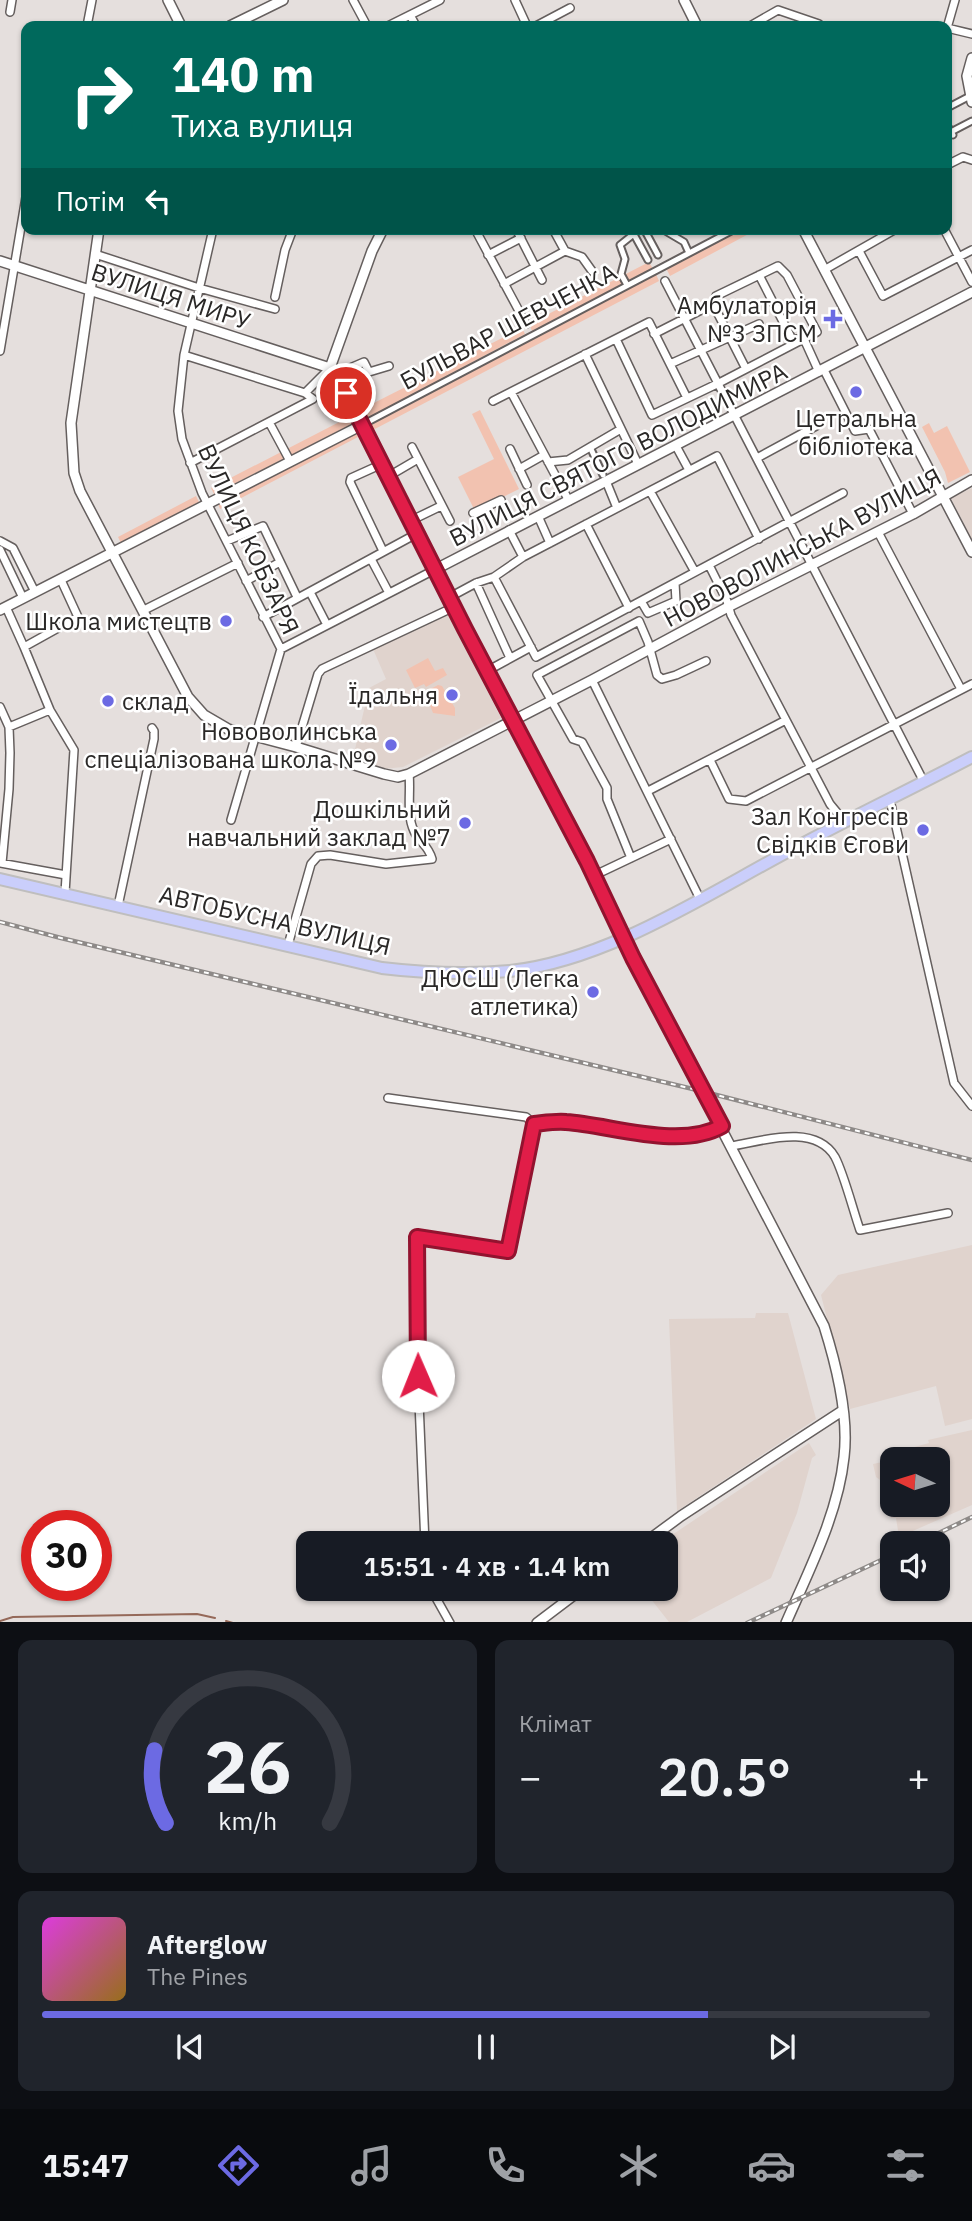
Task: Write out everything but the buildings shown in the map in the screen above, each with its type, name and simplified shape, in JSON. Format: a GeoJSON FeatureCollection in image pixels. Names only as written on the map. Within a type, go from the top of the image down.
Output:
{"type":"FeatureCollection","features":[{"type":"Feature","properties":{"kind":"main road","name":"АВТОБУСНА ВУЛИЦЯ"},"geometry":{"type":"LineString","coordinates":[[0,879],[382,968],[417,972],[512,971],[554,961],[623,938],[844,821],[972,757]]}},
{"type":"Feature","properties":{"kind":"street"},"geometry":{"type":"LineString","coordinates":[[10,12],[12,0]]}},
{"type":"Feature","properties":{"kind":"street"},"geometry":{"type":"LineString","coordinates":[[88,21],[93,0]]}},
{"type":"Feature","properties":{"kind":"street"},"geometry":{"type":"LineString","coordinates":[[168,0],[178,21]]}},
{"type":"Feature","properties":{"kind":"street"},"geometry":{"type":"LineString","coordinates":[[240,21],[283,0]]}},
{"type":"Feature","properties":{"kind":"street"},"geometry":{"type":"LineString","coordinates":[[353,0],[365,21]]}},
{"type":"Feature","properties":{"kind":"street"},"geometry":{"type":"LineString","coordinates":[[398,21],[440,0]]}},
{"type":"Feature","properties":{"kind":"street"},"geometry":{"type":"LineString","coordinates":[[515,0],[525,21]]}},
{"type":"Feature","properties":{"kind":"street"},"geometry":{"type":"LineString","coordinates":[[684,0],[694,21]]}},
{"type":"Feature","properties":{"kind":"street"},"geometry":{"type":"LineString","coordinates":[[949,21],[955,0]]}},
{"type":"Feature","properties":{"kind":"street"},"geometry":{"type":"LineString","coordinates":[[553,21],[570,8]]}},
{"type":"Feature","properties":{"kind":"street"},"geometry":{"type":"LineString","coordinates":[[759,21],[778,10],[810,21]]}},
{"type":"Feature","properties":{"kind":"street"},"geometry":{"type":"LineString","coordinates":[[410,15],[413,21]]}},
{"type":"Feature","properties":{"kind":"street"},"geometry":{"type":"LineString","coordinates":[[952,29],[972,34]]}},
{"type":"Feature","properties":{"kind":"street"},"geometry":{"type":"LineString","coordinates":[[952,106],[971,99],[967,76],[972,58]]}},
{"type":"Feature","properties":{"kind":"street"},"geometry":{"type":"LineString","coordinates":[[952,133],[972,121]]}},
{"type":"Feature","properties":{"kind":"street"},"geometry":{"type":"LineString","coordinates":[[952,162],[963,157],[972,160]]}},
{"type":"Feature","properties":{"kind":"street"},"geometry":{"type":"LineString","coordinates":[[0,351],[21,225]]}},
{"type":"Feature","properties":{"kind":"street"},"geometry":{"type":"LineString","coordinates":[[98,235],[71,423],[74,473],[80,491],[188,697],[204,715],[228,729],[384,774],[398,777],[408,774],[413,830],[429,848],[432,859],[386,864],[330,855],[318,856],[311,864],[288,945]]}},
{"type":"Feature","properties":{"kind":"street","name":"ВУЛИЦЯ КОБЗАРЯ"},"geometry":{"type":"LineString","coordinates":[[212,235],[184,355],[178,411],[182,439],[208,503],[281,649],[231,820]]}},
{"type":"Feature","properties":{"kind":"street"},"geometry":{"type":"LineString","coordinates":[[275,297],[291,235]]}},
{"type":"Feature","properties":{"kind":"street"},"geometry":{"type":"LineString","coordinates":[[380,235],[372,251],[333,371],[412,520],[623,938],[824,1326],[837,1369],[845,1456],[820,1545],[786,1622]]}},
{"type":"Feature","properties":{"kind":"street"},"geometry":{"type":"LineString","coordinates":[[478,235],[531,335]]}},
{"type":"Feature","properties":{"kind":"street"},"geometry":{"type":"LineString","coordinates":[[519,235],[542,280]]}},
{"type":"Feature","properties":{"kind":"street"},"geometry":{"type":"LineString","coordinates":[[556,235],[565,251],[582,257],[592,271]]}},
{"type":"Feature","properties":{"kind":"street"},"geometry":{"type":"LineString","coordinates":[[627,285],[621,274],[625,259],[620,245],[629,235]]}},
{"type":"Feature","properties":{"kind":"street"},"geometry":{"type":"LineString","coordinates":[[634,235],[648,260]]}},
{"type":"Feature","properties":{"kind":"street"},"geometry":{"type":"LineString","coordinates":[[646,235],[658,255]]}},
{"type":"Feature","properties":{"kind":"street"},"geometry":{"type":"LineString","coordinates":[[672,235],[684,242],[689,253]]}},
{"type":"Feature","properties":{"kind":"street","name":"БУЛЬВАР ШЕВЧЕНКА"},"geometry":{"type":"LineString","coordinates":[[5,609],[724,235]]}},
{"type":"Feature","properties":{"kind":"street"},"geometry":{"type":"LineString","coordinates":[[806,235],[972,552]]}},
{"type":"Feature","properties":{"kind":"street"},"geometry":{"type":"LineString","coordinates":[[824,270],[886,235]]}},
{"type":"Feature","properties":{"kind":"street"},"geometry":{"type":"LineString","coordinates":[[947,235],[972,282]]}},
{"type":"Feature","properties":{"kind":"street"},"geometry":{"type":"LineString","coordinates":[[488,255],[520,238]]}},
{"type":"Feature","properties":{"kind":"street"},"geometry":{"type":"LineString","coordinates":[[859,251],[883,296],[972,250]]}},
{"type":"Feature","properties":{"kind":"street"},"geometry":{"type":"LineString","coordinates":[[504,284],[565,251]]}},
{"type":"Feature","properties":{"kind":"street"},"geometry":{"type":"LineString","coordinates":[[95,254],[199,288],[275,309]]}},
{"type":"Feature","properties":{"kind":"street","name":"ВУЛИЦЯ МИРУ"},"geometry":{"type":"LineString","coordinates":[[0,261],[333,371]]}},
{"type":"Feature","properties":{"kind":"street"},"geometry":{"type":"LineString","coordinates":[[616,339],[652,415],[817,332],[788,275],[778,266],[716,296],[713,304],[654,334]]}},
{"type":"Feature","properties":{"kind":"street"},"geometry":{"type":"LineString","coordinates":[[660,269],[924,782]]}},
{"type":"Feature","properties":{"kind":"street"},"geometry":{"type":"LineString","coordinates":[[759,275],[792,339],[804,339]]}},
{"type":"Feature","properties":{"kind":"street","name":"ВУЛИЦЯ СВЯТОГО ВОЛОДИМИРА"},"geometry":{"type":"LineString","coordinates":[[281,649],[569,501],[605,478],[676,446],[972,292]]}},
{"type":"Feature","properties":{"kind":"street"},"geometry":{"type":"LineString","coordinates":[[713,304],[746,369]]}},
{"type":"Feature","properties":{"kind":"street"},"geometry":{"type":"LineString","coordinates":[[493,401],[649,322],[687,398]]}},
{"type":"Feature","properties":{"kind":"street"},"geometry":{"type":"LineString","coordinates":[[670,364],[759,324]]}},
{"type":"Feature","properties":{"kind":"street"},"geometry":{"type":"LineString","coordinates":[[804,339],[855,431],[869,429],[913,514]]}},
{"type":"Feature","properties":{"kind":"street"},"geometry":{"type":"LineString","coordinates":[[585,354],[638,464]]}},
{"type":"Feature","properties":{"kind":"street"},"geometry":{"type":"LineString","coordinates":[[184,355],[305,393],[313,399],[190,463]]}},
{"type":"Feature","properties":{"kind":"street"},"geometry":{"type":"LineString","coordinates":[[305,393],[333,371],[365,362],[369,372],[389,366]]}},
{"type":"Feature","properties":{"kind":"street"},"geometry":{"type":"LineString","coordinates":[[511,392],[569,501]]}},
{"type":"Feature","properties":{"kind":"street"},"geometry":{"type":"LineString","coordinates":[[269,422],[290,461]]}},
{"type":"Feature","properties":{"kind":"street"},"geometry":{"type":"LineString","coordinates":[[757,458],[816,426]]}},
{"type":"Feature","properties":{"kind":"street"},"geometry":{"type":"LineString","coordinates":[[519,469],[546,458],[568,460],[621,429]]}},
{"type":"Feature","properties":{"kind":"street"},"geometry":{"type":"LineString","coordinates":[[676,446],[689,471]]}},
{"type":"Feature","properties":{"kind":"street"},"geometry":{"type":"LineString","coordinates":[[412,447],[450,521]]}},
{"type":"Feature","properties":{"kind":"street"},"geometry":{"type":"LineString","coordinates":[[590,447],[617,508]]}},
{"type":"Feature","properties":{"kind":"street"},"geometry":{"type":"LineString","coordinates":[[510,449],[527,485]]}},
{"type":"Feature","properties":{"kind":"street"},"geometry":{"type":"LineString","coordinates":[[450,597],[494,577],[523,557],[717,456],[759,539]]}},
{"type":"Feature","properties":{"kind":"street"},"geometry":{"type":"LineString","coordinates":[[389,476],[418,459]]}},
{"type":"Feature","properties":{"kind":"street"},"geometry":{"type":"LineString","coordinates":[[382,464],[351,478],[350,482],[383,551]]}},
{"type":"Feature","properties":{"kind":"street","name":"НОВОВОЛИНСЬКА ВУЛИЦЯ"},"geometry":{"type":"LineString","coordinates":[[408,774],[592,681],[727,607],[913,514],[972,480]]}},
{"type":"Feature","properties":{"kind":"street"},"geometry":{"type":"LineString","coordinates":[[650,491],[695,572]]}},
{"type":"Feature","properties":{"kind":"street"},"geometry":{"type":"LineString","coordinates":[[494,577],[536,657],[843,493]]}},
{"type":"Feature","properties":{"kind":"street"},"geometry":{"type":"LineString","coordinates":[[473,513],[501,500]]}},
{"type":"Feature","properties":{"kind":"street"},"geometry":{"type":"LineString","coordinates":[[412,520],[441,506]]}},
{"type":"Feature","properties":{"kind":"street"},"geometry":{"type":"LineString","coordinates":[[538,516],[550,543]]}},
{"type":"Feature","properties":{"kind":"street"},"geometry":{"type":"LineString","coordinates":[[586,524],[629,608]]}},
{"type":"Feature","properties":{"kind":"street"},"geometry":{"type":"LineString","coordinates":[[228,541],[262,526],[297,597]]}},
{"type":"Feature","properties":{"kind":"street"},"geometry":{"type":"LineString","coordinates":[[509,530],[523,557]]}},
{"type":"Feature","properties":{"kind":"street"},"geometry":{"type":"LineString","coordinates":[[878,532],[961,689]]}},
{"type":"Feature","properties":{"kind":"street"},"geometry":{"type":"LineString","coordinates":[[263,617],[418,533]]}},
{"type":"Feature","properties":{"kind":"street"},"geometry":{"type":"LineString","coordinates":[[0,541],[13,548],[36,592]]}},
{"type":"Feature","properties":{"kind":"street"},"geometry":{"type":"LineString","coordinates":[[0,550],[23,598]]}},
{"type":"Feature","properties":{"kind":"street"},"geometry":{"type":"LineString","coordinates":[[371,559],[389,593]]}},
{"type":"Feature","properties":{"kind":"street"},"geometry":{"type":"LineString","coordinates":[[246,582],[280,562]]}},
{"type":"Feature","properties":{"kind":"street"},"geometry":{"type":"LineString","coordinates":[[144,610],[238,563]]}},
{"type":"Feature","properties":{"kind":"street"},"geometry":{"type":"LineString","coordinates":[[709,565],[727,601],[727,607],[830,804],[844,821]]}},
{"type":"Feature","properties":{"kind":"street"},"geometry":{"type":"LineString","coordinates":[[24,647],[78,617],[61,579]]}},
{"type":"Feature","properties":{"kind":"street"},"geometry":{"type":"LineString","coordinates":[[476,583],[510,658]]}},
{"type":"Feature","properties":{"kind":"street"},"geometry":{"type":"LineString","coordinates":[[641,601],[648,613],[676,601],[675,583]]}},
{"type":"Feature","properties":{"kind":"street"},"geometry":{"type":"LineString","coordinates":[[310,592],[327,625]]}},
{"type":"Feature","properties":{"kind":"street"},"geometry":{"type":"LineString","coordinates":[[296,747],[318,674],[322,669],[454,607]]}},
{"type":"Feature","properties":{"kind":"street"},"geometry":{"type":"LineString","coordinates":[[5,609],[50,710],[74,750],[65,893]]}},
{"type":"Feature","properties":{"kind":"street"},"geometry":{"type":"LineString","coordinates":[[631,858],[607,799],[607,788],[582,742],[573,739],[537,675],[639,621],[650,648]]}},
{"type":"Feature","properties":{"kind":"street"},"geometry":{"type":"LineString","coordinates":[[488,671],[531,647]]}},
{"type":"Feature","properties":{"kind":"street","name":"НОВОВОЛИНСЬКА ВУЛИЦЯ"},"geometry":{"type":"LineString","coordinates":[[650,648],[657,674],[662,679],[706,661]]}},
{"type":"Feature","properties":{"kind":"street"},"geometry":{"type":"LineString","coordinates":[[592,681],[700,899]]}},
{"type":"Feature","properties":{"kind":"street"},"geometry":{"type":"LineString","coordinates":[[710,760],[729,799],[746,801],[972,684]]}},
{"type":"Feature","properties":{"kind":"street"},"geometry":{"type":"LineString","coordinates":[[0,707],[9,727],[9,789],[1,863],[66,875]]}},
{"type":"Feature","properties":{"kind":"street"},"geometry":{"type":"LineString","coordinates":[[9,727],[50,710]]}},
{"type":"Feature","properties":{"kind":"street"},"geometry":{"type":"LineString","coordinates":[[648,791],[786,720]]}},
{"type":"Feature","properties":{"kind":"street"},"geometry":{"type":"LineString","coordinates":[[118,906],[154,739],[152,728]]}},
{"type":"Feature","properties":{"kind":"street"},"geometry":{"type":"LineString","coordinates":[[890,800],[954,1083],[972,1106]]}},
{"type":"Feature","properties":{"kind":"street"},"geometry":{"type":"LineString","coordinates":[[593,876],[671,839]]}},
{"type":"Feature","properties":{"kind":"street"},"geometry":{"type":"LineString","coordinates":[[388,1098],[526,1117],[534,1124],[566,1122],[660,1135],[709,1132],[722,1126]]}},
{"type":"Feature","properties":{"kind":"street"},"geometry":{"type":"LineString","coordinates":[[424,1531],[417,1355],[417,1237],[508,1251],[534,1124]]}},
{"type":"Feature","properties":{"kind":"street"},"geometry":{"type":"LineString","coordinates":[[732,1146],[777,1138],[804,1137],[825,1145],[835,1157],[860,1230],[948,1213]]}},
{"type":"Feature","properties":{"kind":"street"},"geometry":{"type":"LineString","coordinates":[[661,1531],[842,1412]]}},
{"type":"Feature","properties":{"kind":"street"},"geometry":{"type":"LineString","coordinates":[[438,1601],[450,1622]]}},
{"type":"Feature","properties":{"kind":"street"},"geometry":{"type":"LineString","coordinates":[[537,1622],[566,1601]]}},
{"type":"Feature","properties":{"kind":"shaded area"},"geometry":{"type":"Polygon","coordinates":[[[728,235],[747,235],[670,276],[666,268],[728,235]]]}},
{"type":"Feature","properties":{"kind":"shaded area"},"geometry":{"type":"Polygon","coordinates":[[[649,262],[653,269],[532,331],[529,324],[649,262]]]}},
{"type":"Feature","properties":{"kind":"shaded area"},"geometry":{"type":"Polygon","coordinates":[[[655,272],[659,281],[371,431],[366,424],[655,272]]]}},
{"type":"Feature","properties":{"kind":"shaded area"},"geometry":{"type":"Polygon","coordinates":[[[522,328],[525,334],[365,420],[360,410],[522,328]]]}},
{"type":"Feature","properties":{"kind":"shaded area"},"geometry":{"type":"Polygon","coordinates":[[[480,410],[519,489],[475,511],[458,477],[494,459],[472,414],[480,410]]]}},
{"type":"Feature","properties":{"kind":"shaded area"},"geometry":{"type":"Polygon","coordinates":[[[349,417],[352,424],[214,494],[211,488],[349,417]]]}},
{"type":"Feature","properties":{"kind":"shaded area"},"geometry":{"type":"Polygon","coordinates":[[[929,423],[934,433],[947,426],[970,472],[948,483],[922,427],[929,423]]]}},
{"type":"Feature","properties":{"kind":"shaded area"},"geometry":{"type":"Polygon","coordinates":[[[354,431],[358,437],[220,509],[217,501],[354,431]]]}},
{"type":"Feature","properties":{"kind":"shaded area"},"geometry":{"type":"Polygon","coordinates":[[[972,488],[972,540],[951,498],[972,488]]]}},
{"type":"Feature","properties":{"kind":"shaded area"},"geometry":{"type":"Polygon","coordinates":[[[196,496],[199,502],[121,543],[118,537],[196,496]]]}},
{"type":"Feature","properties":{"kind":"shaded area"},"geometry":{"type":"Polygon","coordinates":[[[448,613],[501,718],[403,767],[382,769],[353,758],[369,688],[386,679],[373,649],[448,613]]]}},
{"type":"Feature","properties":{"kind":"shaded area"},"geometry":{"type":"Polygon","coordinates":[[[428,658],[435,671],[443,668],[447,675],[426,687],[424,684],[415,688],[406,670],[428,658]]]}},
{"type":"Feature","properties":{"kind":"shaded area"},"geometry":{"type":"Polygon","coordinates":[[[438,685],[442,686],[455,708],[455,716],[433,713],[425,692],[438,685]]]}},
{"type":"Feature","properties":{"kind":"shaded area"},"geometry":{"type":"Polygon","coordinates":[[[972,1245],[972,1419],[945,1426],[936,1386],[850,1409],[821,1295],[838,1275],[972,1245]]]}},
{"type":"Feature","properties":{"kind":"shaded area"},"geometry":{"type":"Polygon","coordinates":[[[756,1313],[788,1313],[816,1419],[677,1511],[669,1319],[755,1318],[756,1313]]]}},
{"type":"Feature","properties":{"kind":"shaded area"},"geometry":{"type":"Polygon","coordinates":[[[972,1430],[972,1505],[950,1515],[950,1447],[914,1447],[929,1443],[928,1440],[972,1430]]]}},
{"type":"Feature","properties":{"kind":"shaded area"},"geometry":{"type":"Polygon","coordinates":[[[809,1443],[816,1455],[812,1458],[797,1513],[771,1578],[687,1622],[669,1622],[652,1601],[678,1601],[678,1531],[809,1443]]]}},
{"type":"Feature","properties":{"kind":"shaded area"},"geometry":{"type":"Polygon","coordinates":[[[880,1463],[880,1480],[876,1477],[873,1464],[880,1463]]]}},
{"type":"Feature","properties":{"kind":"shaded area"},"geometry":{"type":"Polygon","coordinates":[[[945,1517],[913,1531],[898,1531],[896,1518],[891,1518],[945,1517]]]}},
{"type":"Feature","properties":{"kind":"waterway"},"geometry":{"type":"LineString","coordinates":[[0,1621],[13,1617],[197,1614],[215,1618]]}},
{"type":"Feature","properties":{"kind":"railway"},"geometry":{"type":"LineString","coordinates":[[0,922],[697,1090],[972,1160]]}},
{"type":"Feature","properties":{"kind":"railway"},"geometry":{"type":"LineString","coordinates":[[943,1531],[972,1517]]}},
{"type":"Feature","properties":{"kind":"railway"},"geometry":{"type":"LineString","coordinates":[[749,1622],[880,1561]]}},
{"type":"Feature","properties":{"kind":"place","name":"Амбулаторія №3 ЗПСМ"},"geometry":{"type":"Point","coordinates":[833,319]}},
{"type":"Feature","properties":{"kind":"place","name":"Цетральна бібліотека"},"geometry":{"type":"Point","coordinates":[856,392]}},
{"type":"Feature","properties":{"kind":"place","name":"Школа мистецтв"},"geometry":{"type":"Point","coordinates":[226,621]}},
{"type":"Feature","properties":{"kind":"place","name":"Їдальня"},"geometry":{"type":"Point","coordinates":[452,695]}},
{"type":"Feature","properties":{"kind":"place","name":"склад"},"geometry":{"type":"Point","coordinates":[108,701]}},
{"type":"Feature","properties":{"kind":"place","name":"Нововолинська спеціалізована школа №9"},"geometry":{"type":"Point","coordinates":[391,745]}},
{"type":"Feature","properties":{"kind":"place","name":"Дошкільний навчальний заклад №7"},"geometry":{"type":"Point","coordinates":[465,823]}},
{"type":"Feature","properties":{"kind":"place","name":"Зал Конгресів Свідків Єгови"},"geometry":{"type":"Point","coordinates":[923,830]}},
{"type":"Feature","properties":{"kind":"place","name":"ДЮСШ (Легка атлетика)"},"geometry":{"type":"Point","coordinates":[593,992]}},
{"type":"Feature","properties":{"kind":"route"},"geometry":{"type":"LineString","coordinates":[[346,393],[465,629],[587,861],[633,958],[722,1126],[716,1130],[691,1135],[647,1135],[566,1122],[534,1124],[508,1251],[417,1237],[418,1376]]}}]}
